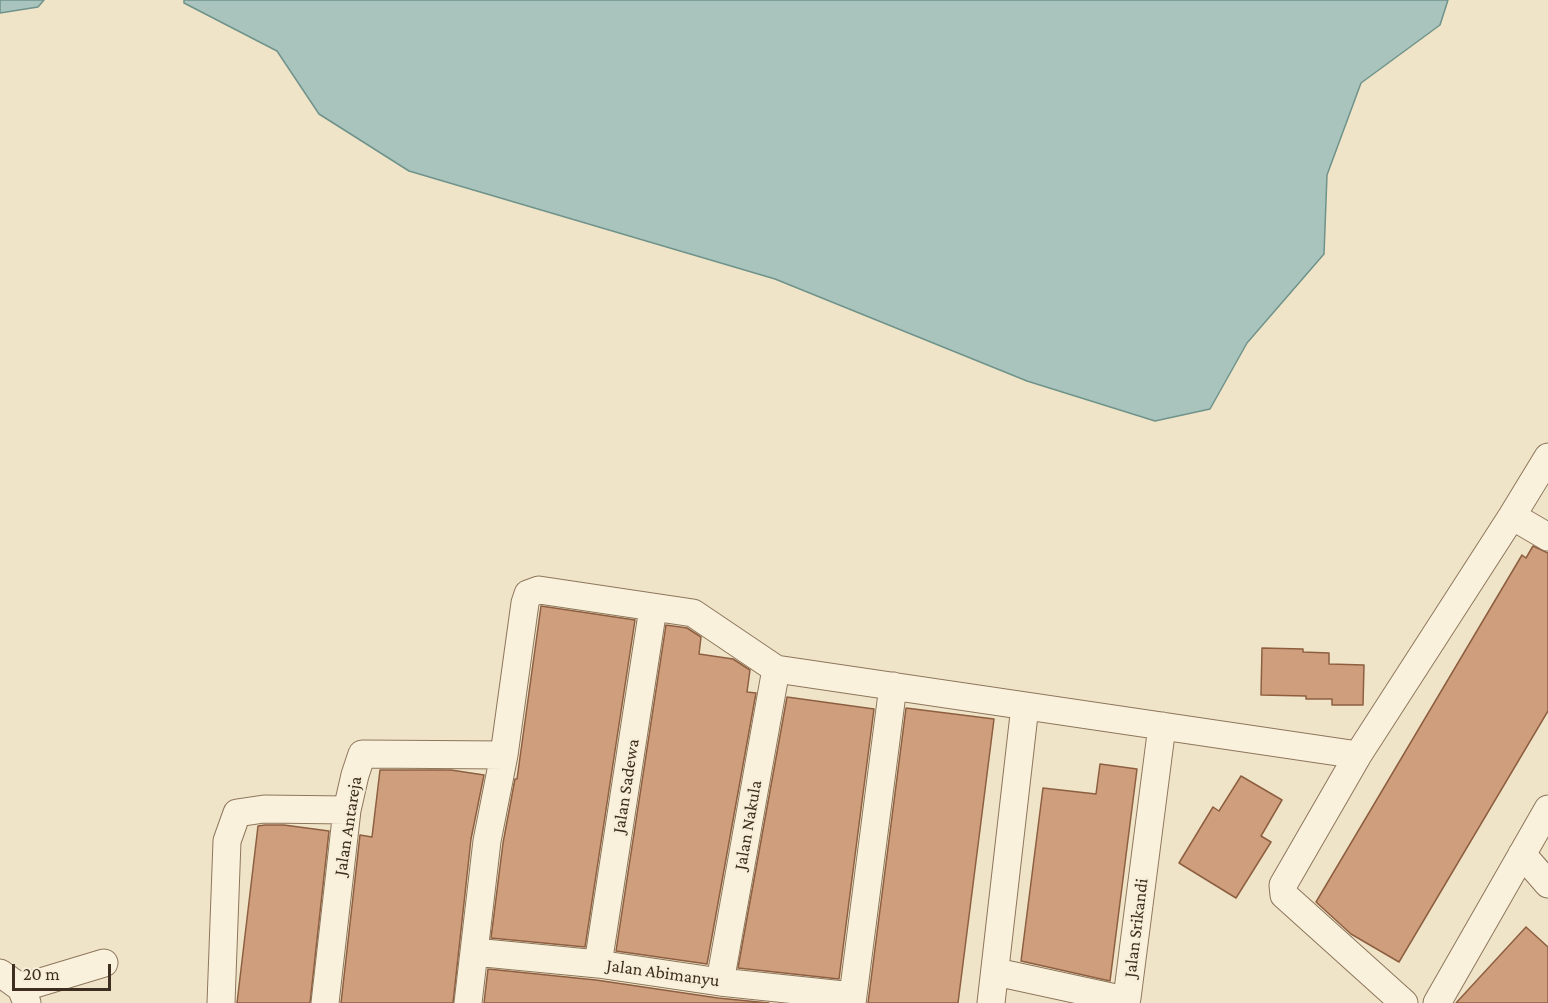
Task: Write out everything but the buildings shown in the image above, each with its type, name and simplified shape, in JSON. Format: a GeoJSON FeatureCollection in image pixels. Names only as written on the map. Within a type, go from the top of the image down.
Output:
{"type":"FeatureCollection","features":[{"type":"Feature","properties":{"kind":"street"},"geometry":{"type":"LineString","coordinates":[[1404,1003],[1282,892],[1284,882],[1358,755],[1548,457]]}},
{"type":"Feature","properties":{"kind":"street"},"geometry":{"type":"LineString","coordinates":[[1512,516],[1548,537]]}},
{"type":"Feature","properties":{"kind":"street"},"geometry":{"type":"LineString","coordinates":[[468,1003],[487,841],[504,755],[525,603],[528,594],[539,590],[693,613],[776,669],[1358,755]]}},
{"type":"Feature","properties":{"kind":"street","name":"Jalan Sadewa"},"geometry":{"type":"LineString","coordinates":[[598,964],[654,608]]}},
{"type":"Feature","properties":{"kind":"street","name":"Jalan Nakula"},"geometry":{"type":"LineString","coordinates":[[720,982],[776,669]]}},
{"type":"Feature","properties":{"kind":"street"},"geometry":{"type":"LineString","coordinates":[[852,999],[893,686]]}},
{"type":"Feature","properties":{"kind":"street"},"geometry":{"type":"LineString","coordinates":[[991,1003],[1025,706]]}},
{"type":"Feature","properties":{"kind":"street","name":"Jalan Srikandi"},"geometry":{"type":"LineString","coordinates":[[996,972],[1120,999],[1127,998],[1162,726]]}},
{"type":"Feature","properties":{"kind":"street","name":"Jalan Antareja"},"geometry":{"type":"LineString","coordinates":[[325,1003],[347,810],[362,754],[504,755]]}},
{"type":"Feature","properties":{"kind":"street"},"geometry":{"type":"LineString","coordinates":[[221,1003],[227,841],[237,813],[264,809],[347,810]]}},
{"type":"Feature","properties":{"kind":"street"},"geometry":{"type":"LineString","coordinates":[[1437,1003],[1548,809]]}},
{"type":"Feature","properties":{"kind":"street"},"geometry":{"type":"LineString","coordinates":[[1522,854],[1548,884]]}},
{"type":"Feature","properties":{"kind":"street","name":"Jalan Abimanyu"},"geometry":{"type":"LineString","coordinates":[[474,952],[598,964],[852,999]]}},
{"type":"Feature","properties":{"kind":"street"},"geometry":{"type":"LineString","coordinates":[[16,988],[104,963]]}},
{"type":"Feature","properties":{"kind":"water"},"geometry":{"type":"Polygon","coordinates":[[[0,0],[44,0],[38,7],[0,13],[0,0]]]}},
{"type":"Feature","properties":{"kind":"water"},"geometry":{"type":"Polygon","coordinates":[[[184,0],[1448,0],[1440,25],[1361,83],[1327,175],[1324,254],[1247,343],[1210,409],[1155,421],[1027,381],[775,279],[409,171],[319,114],[277,51],[184,3],[184,0]]]}}]}
